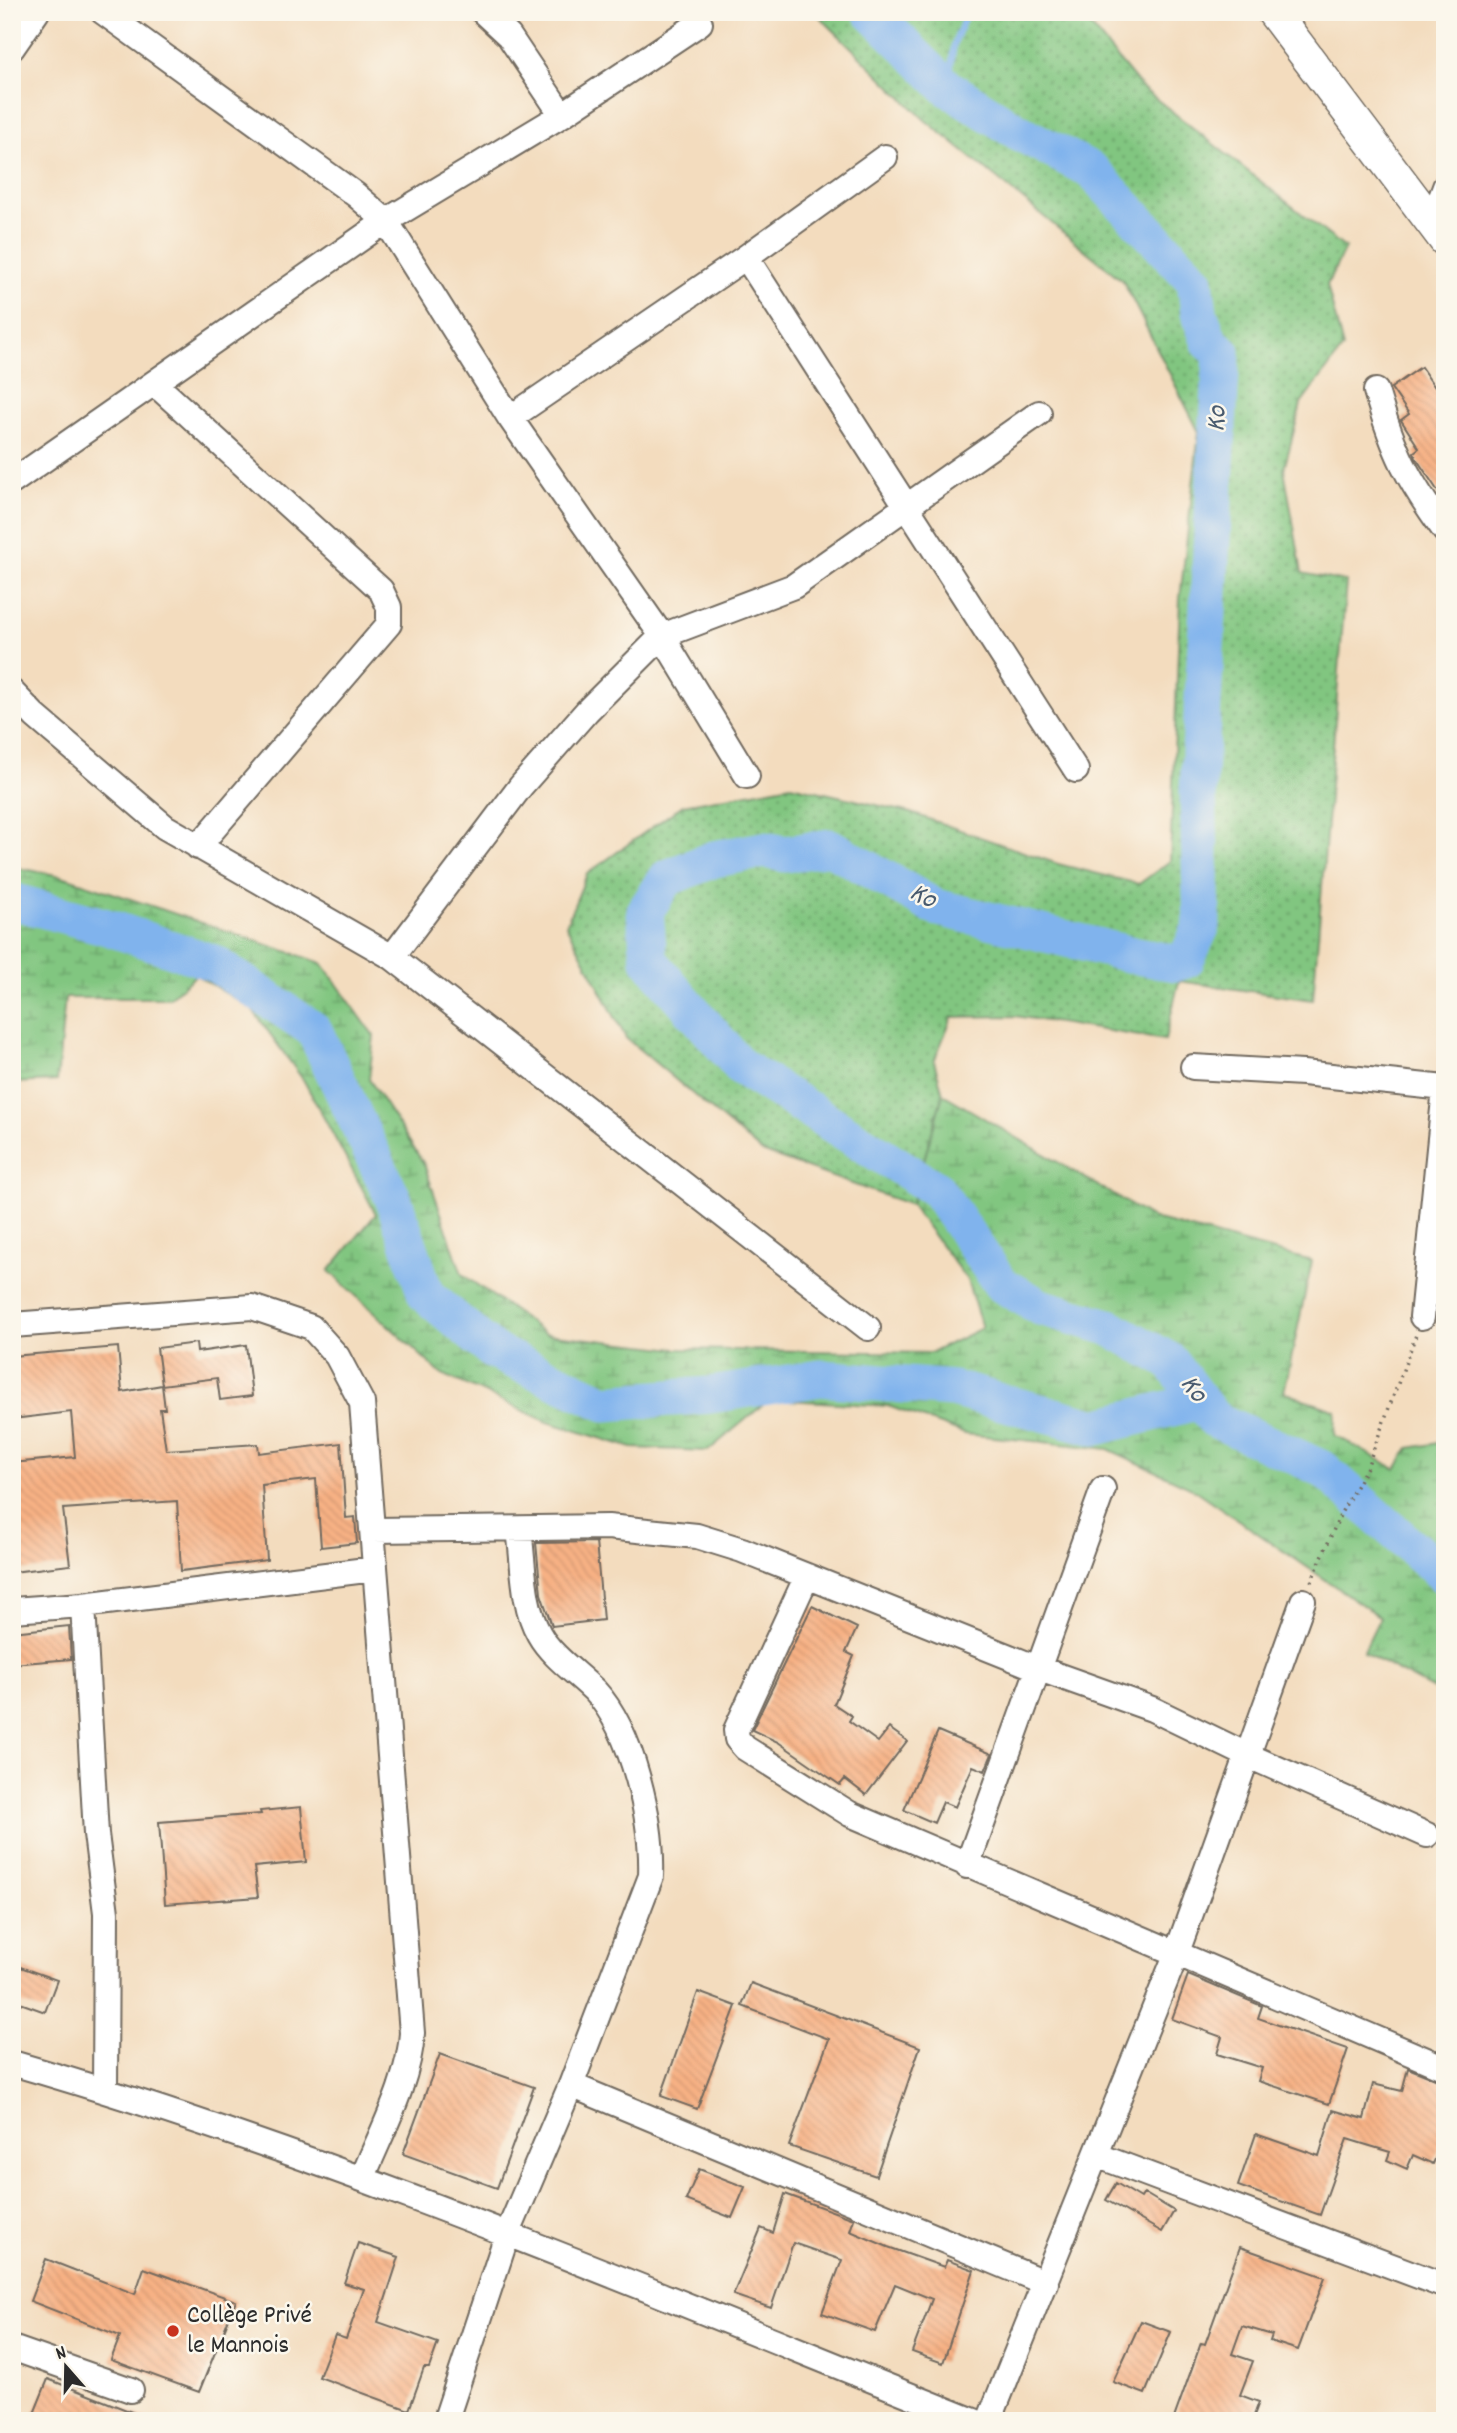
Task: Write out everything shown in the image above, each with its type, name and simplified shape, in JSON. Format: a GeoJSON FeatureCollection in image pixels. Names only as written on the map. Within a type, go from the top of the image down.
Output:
{"type":"FeatureCollection","features":[{"type":"Feature","properties":{"kind":"main road"},"geometry":{"type":"LineString","coordinates":[[1273,12],[1438,231]]}},
{"type":"Feature","properties":{"kind":"street"},"geometry":{"type":"LineString","coordinates":[[12,48],[37,12]]}},
{"type":"Feature","properties":{"kind":"street"},"geometry":{"type":"LineString","coordinates":[[103,12],[356,195],[386,221],[510,418],[662,636],[747,776]]}},
{"type":"Feature","properties":{"kind":"street"},"geometry":{"type":"LineString","coordinates":[[483,12],[509,36],[562,115]]}},
{"type":"Feature","properties":{"kind":"street"},"geometry":{"type":"LineString","coordinates":[[12,482],[386,221],[562,115],[700,23]]}},
{"type":"Feature","properties":{"kind":"street"},"geometry":{"type":"LineString","coordinates":[[510,418],[746,257],[885,157]]}},
{"type":"Feature","properties":{"kind":"street"},"geometry":{"type":"LineString","coordinates":[[1438,231],[1445,187]]}},
{"type":"Feature","properties":{"kind":"street"},"geometry":{"type":"LineString","coordinates":[[746,257],[1076,770]]}},
{"type":"Feature","properties":{"kind":"street"},"geometry":{"type":"LineString","coordinates":[[154,383],[381,590],[390,607],[389,624],[198,847]]}},
{"type":"Feature","properties":{"kind":"street"},"geometry":{"type":"LineString","coordinates":[[1376,391],[1392,446],[1413,487],[1445,531]]}},
{"type":"Feature","properties":{"kind":"street"},"geometry":{"type":"LineString","coordinates":[[392,957],[522,786],[587,711],[662,636],[794,586],[909,507],[1039,412]]}},
{"type":"Feature","properties":{"kind":"street"},"geometry":{"type":"LineString","coordinates":[[12,692],[35,716],[165,827],[392,957],[869,1328]]}},
{"type":"Feature","properties":{"kind":"street"},"geometry":{"type":"LineString","coordinates":[[1193,1067],[1303,1073],[1445,1089],[1422,1317]]}},
{"type":"Feature","properties":{"kind":"street"},"geometry":{"type":"LineString","coordinates":[[12,1325],[251,1307],[311,1327],[337,1356],[362,1403],[412,2033],[411,2055],[363,2177]]}},
{"type":"Feature","properties":{"kind":"street"},"geometry":{"type":"LineString","coordinates":[[967,1866],[1103,1489]]}},
{"type":"Feature","properties":{"kind":"street"},"geometry":{"type":"LineString","coordinates":[[373,1530],[608,1527],[698,1536],[807,1576],[1037,1668],[1152,1709],[1249,1756],[1427,1835]]}},
{"type":"Feature","properties":{"kind":"street"},"geometry":{"type":"LineString","coordinates":[[448,2421],[448,2413],[507,2235],[571,2085],[651,1876],[652,1845],[644,1796],[624,1741],[598,1694],[540,1636],[529,1609],[519,1530]]}},
{"type":"Feature","properties":{"kind":"street"},"geometry":{"type":"LineString","coordinates":[[12,1610],[83,1605],[374,1569]]}},
{"type":"Feature","properties":{"kind":"street"},"geometry":{"type":"LineString","coordinates":[[807,1576],[736,1730],[737,1739],[745,1748],[850,1815],[1445,2068]]}},
{"type":"Feature","properties":{"kind":"street"},"geometry":{"type":"LineString","coordinates":[[989,2421],[1176,1955],[1303,1601]]}},
{"type":"Feature","properties":{"kind":"street"},"geometry":{"type":"LineString","coordinates":[[83,1605],[96,1834],[106,1913],[106,2090]]}},
{"type":"Feature","properties":{"kind":"street"},"geometry":{"type":"LineString","coordinates":[[12,2063],[106,2090],[363,2177],[974,2421]]}},
{"type":"Feature","properties":{"kind":"street"},"geometry":{"type":"LineString","coordinates":[[571,2085],[1046,2283]]}},
{"type":"Feature","properties":{"kind":"street"},"geometry":{"type":"LineString","coordinates":[[1096,2155],[1445,2286]]}},
{"type":"Feature","properties":{"kind":"street"},"geometry":{"type":"LineString","coordinates":[[12,2348],[131,2390]]}},
{"type":"Feature","properties":{"kind":"path"},"geometry":{"type":"LineString","coordinates":[[1303,1601],[1341,1513],[1367,1467],[1422,1317]]}},
{"type":"Feature","properties":{"kind":"green space"},"geometry":{"type":"Polygon","coordinates":[[[815,12],[1079,12],[1141,87],[1345,248],[1327,285],[1343,348],[1301,404],[1284,469],[1302,573],[1346,582],[1313,1000],[1179,981],[1165,1040],[1015,1016],[952,1017],[934,1061],[943,1094],[911,1205],[762,1152],[626,1038],[566,925],[587,874],[683,805],[791,785],[911,813],[1058,864],[1139,884],[1170,861],[1180,598],[1199,432],[1123,281],[925,120],[815,12]]]}},
{"type":"Feature","properties":{"kind":"green space"},"geometry":{"type":"Polygon","coordinates":[[[12,867],[62,876],[322,963],[374,1036],[369,1079],[424,1164],[462,1274],[546,1334],[676,1349],[931,1353],[982,1328],[967,1280],[911,1205],[943,1094],[1154,1219],[1312,1261],[1284,1392],[1336,1411],[1335,1435],[1396,1469],[1409,1448],[1445,1442],[1445,1696],[1363,1652],[1380,1617],[1190,1487],[1108,1449],[965,1434],[888,1406],[770,1399],[708,1451],[632,1448],[548,1422],[440,1373],[329,1271],[376,1214],[304,1081],[252,1009],[196,975],[169,998],[65,998],[57,1081],[12,1083],[12,867]]]}},
{"type":"Feature","properties":{"kind":"building"},"geometry":{"type":"Polygon","coordinates":[[[1421,367],[1445,402],[1445,502],[1416,458],[1414,452],[1419,448],[1401,420],[1409,414],[1391,388],[1421,367]]]}},
{"type":"Feature","properties":{"kind":"building"},"geometry":{"type":"Polygon","coordinates":[[[196,1343],[197,1352],[246,1345],[252,1396],[220,1400],[217,1378],[162,1385],[157,1348],[196,1343]]]}},
{"type":"Feature","properties":{"kind":"building"},"geometry":{"type":"Polygon","coordinates":[[[118,1347],[122,1392],[162,1385],[165,1409],[160,1409],[166,1450],[258,1444],[259,1453],[341,1443],[346,1518],[355,1517],[357,1543],[321,1547],[316,1479],[262,1485],[267,1560],[181,1571],[177,1501],[63,1509],[70,1565],[12,1572],[12,1463],[75,1457],[71,1412],[12,1419],[12,1356],[118,1347]]]}},
{"type":"Feature","properties":{"kind":"building"},"geometry":{"type":"Polygon","coordinates":[[[596,1542],[603,1620],[552,1626],[541,1594],[536,1543],[596,1542]]]}},
{"type":"Feature","properties":{"kind":"building"},"geometry":{"type":"Polygon","coordinates":[[[812,1606],[857,1628],[846,1652],[854,1656],[834,1704],[852,1716],[849,1721],[878,1742],[889,1728],[907,1741],[866,1795],[845,1779],[840,1785],[778,1742],[752,1730],[812,1606]]]}},
{"type":"Feature","properties":{"kind":"building"},"geometry":{"type":"Polygon","coordinates":[[[69,1626],[71,1659],[12,1664],[12,1632],[69,1626]]]}},
{"type":"Feature","properties":{"kind":"building"},"geometry":{"type":"Polygon","coordinates":[[[938,1731],[992,1754],[985,1771],[973,1766],[955,1807],[943,1802],[934,1823],[904,1810],[938,1731]]]}},
{"type":"Feature","properties":{"kind":"building"},"geometry":{"type":"Polygon","coordinates":[[[301,1807],[306,1862],[254,1867],[258,1897],[165,1904],[159,1822],[261,1814],[260,1811],[301,1807]]]}},
{"type":"Feature","properties":{"kind":"building"},"geometry":{"type":"Polygon","coordinates":[[[12,1964],[57,1980],[45,2012],[12,2000],[12,1964]]]}},
{"type":"Feature","properties":{"kind":"building"},"geometry":{"type":"Polygon","coordinates":[[[1188,1975],[1262,2006],[1258,2018],[1348,2049],[1329,2104],[1258,2081],[1262,2068],[1217,2054],[1222,2037],[1172,2019],[1188,1975]]]}},
{"type":"Feature","properties":{"kind":"building"},"geometry":{"type":"Polygon","coordinates":[[[751,1983],[920,2047],[876,2176],[789,2146],[829,2039],[742,2006],[751,1983]]]}},
{"type":"Feature","properties":{"kind":"building"},"geometry":{"type":"Polygon","coordinates":[[[698,1992],[736,2006],[697,2109],[661,2096],[698,1992]]]}},
{"type":"Feature","properties":{"kind":"building"},"geometry":{"type":"Polygon","coordinates":[[[440,2054],[534,2087],[497,2188],[403,2154],[440,2054]]]}},
{"type":"Feature","properties":{"kind":"building"},"geometry":{"type":"Polygon","coordinates":[[[1408,2068],[1445,2083],[1445,2136],[1433,2164],[1413,2155],[1407,2169],[1387,2160],[1390,2152],[1347,2139],[1320,2215],[1238,2186],[1256,2134],[1319,2156],[1333,2110],[1364,2119],[1373,2084],[1402,2091],[1408,2068]]]}},
{"type":"Feature","properties":{"kind":"building"},"geometry":{"type":"Polygon","coordinates":[[[699,2169],[745,2187],[732,2218],[686,2200],[699,2169]]]}},
{"type":"Feature","properties":{"kind":"building"},"geometry":{"type":"Polygon","coordinates":[[[1116,2183],[1141,2198],[1144,2193],[1174,2211],[1162,2232],[1106,2200],[1116,2183]]]}},
{"type":"Feature","properties":{"kind":"building"},"geometry":{"type":"Polygon","coordinates":[[[785,2194],[854,2219],[850,2231],[888,2247],[944,2267],[947,2260],[974,2270],[943,2363],[912,2352],[932,2299],[895,2284],[875,2332],[822,2313],[842,2260],[793,2243],[771,2308],[733,2295],[761,2228],[773,2233],[785,2194]]]}},
{"type":"Feature","properties":{"kind":"building"},"geometry":{"type":"Polygon","coordinates":[[[358,2243],[399,2257],[378,2322],[438,2343],[429,2368],[424,2368],[409,2410],[319,2377],[335,2335],[346,2339],[364,2289],[344,2283],[358,2243]]]}},
{"type":"Feature","properties":{"kind":"building"},"geometry":{"type":"Polygon","coordinates":[[[1240,2247],[1325,2277],[1298,2350],[1270,2341],[1272,2335],[1242,2326],[1232,2354],[1253,2361],[1240,2395],[1259,2402],[1252,2421],[1173,2421],[1201,2343],[1205,2344],[1240,2247]]]}},
{"type":"Feature","properties":{"kind":"building","name":"Collège Privé le Mannois"},"geometry":{"type":"Polygon","coordinates":[[[46,2259],[135,2294],[144,2268],[236,2301],[199,2392],[111,2360],[120,2336],[30,2301],[46,2259]]]}},
{"type":"Feature","properties":{"kind":"building"},"geometry":{"type":"Polygon","coordinates":[[[1141,2321],[1171,2332],[1145,2394],[1113,2382],[1141,2321]]]}},
{"type":"Feature","properties":{"kind":"building"},"geometry":{"type":"Polygon","coordinates":[[[48,2379],[152,2420],[152,2421],[31,2421],[48,2379]]]}},
{"type":"Feature","properties":{"kind":"waterway","name":"Ko"},"geometry":{"type":"LineString","coordinates":[[871,12],[948,88],[1020,133],[1091,170],[1195,281],[1199,313],[1210,343],[1222,352],[1198,792],[1202,925],[1186,960],[1176,963],[935,907],[830,847],[786,854],[764,850],[714,859],[667,878],[645,911],[649,960],[741,1067],[937,1190],[1001,1284],[1040,1307],[1109,1327],[1170,1361],[1214,1419],[1323,1469],[1445,1576]]}},
{"type":"Feature","properties":{"kind":"waterway"},"geometry":{"type":"LineString","coordinates":[[948,88],[954,44],[967,12]]}},
{"type":"Feature","properties":{"kind":"waterway"},"geometry":{"type":"LineString","coordinates":[[12,901],[107,927],[214,963],[314,1030],[393,1198],[426,1295],[493,1351],[605,1403],[710,1395],[821,1378],[953,1389],[1096,1427],[1200,1401]]}},
{"type":"Feature","properties":{"kind":"place","name":"Collège Privé le Mannois"},"geometry":{"type":"Point","coordinates":[173,2331]}}]}
